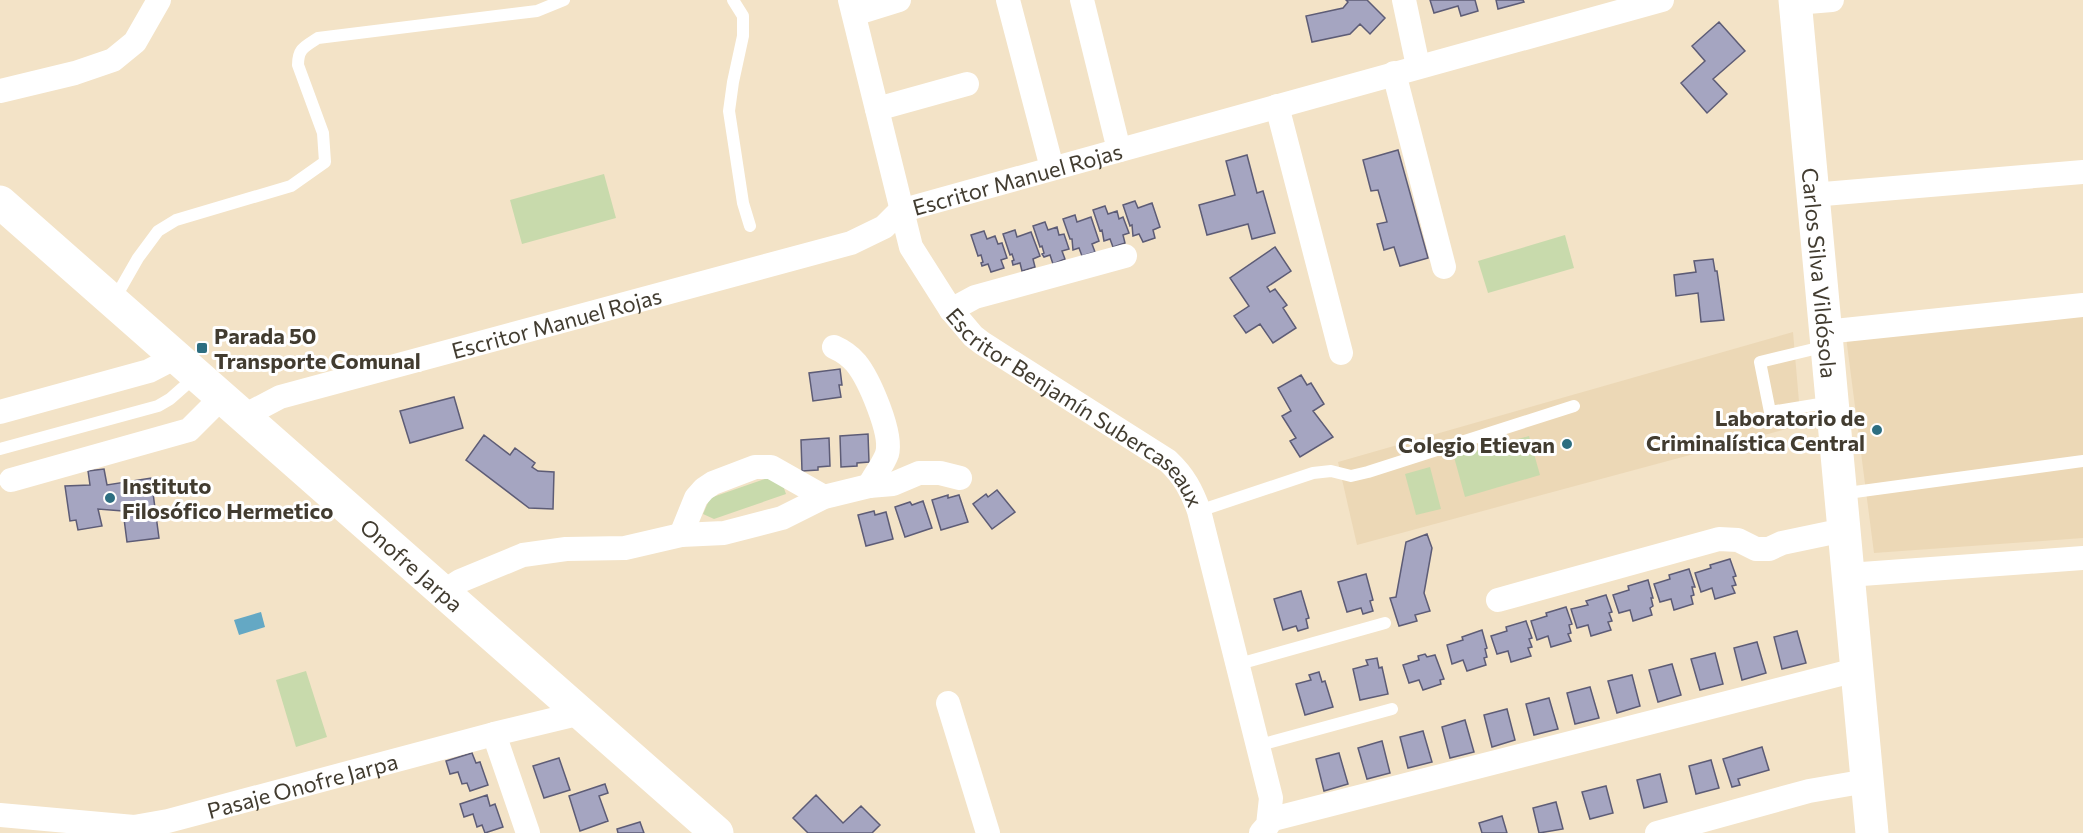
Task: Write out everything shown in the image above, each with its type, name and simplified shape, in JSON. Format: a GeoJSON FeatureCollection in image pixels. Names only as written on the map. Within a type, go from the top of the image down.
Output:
{"type":"FeatureCollection","features":[{"type":"Feature","properties":{"kind":"street"},"geometry":{"type":"LineString","coordinates":[[0,91],[75,73],[113,60],[135,42],[159,0]]}},
{"type":"Feature","properties":{"kind":"street"},"geometry":{"type":"LineString","coordinates":[[852,7],[899,0]]}},
{"type":"Feature","properties":{"kind":"street"},"geometry":{"type":"LineString","coordinates":[[1008,0],[1052,168]]}},
{"type":"Feature","properties":{"kind":"street"},"geometry":{"type":"LineString","coordinates":[[1082,0],[1119,150]]}},
{"type":"Feature","properties":{"kind":"street"},"geometry":{"type":"LineString","coordinates":[[1404,0],[1418,66]]}},
{"type":"Feature","properties":{"kind":"street","name":"Escritor Manuel Rojas"},"geometry":{"type":"LineString","coordinates":[[10,480],[189,430],[233,407],[280,397],[851,243],[884,227],[900,211],[1662,0]]}},
{"type":"Feature","properties":{"kind":"street"},"geometry":{"type":"LineString","coordinates":[[1795,2],[1832,0]]}},
{"type":"Feature","properties":{"kind":"street","name":"Carlos Silva Vildósola"},"geometry":{"type":"LineString","coordinates":[[1795,2],[1872,833]]}},
{"type":"Feature","properties":{"kind":"street","name":"Escritor Benjamín Subercaseaux"},"geometry":{"type":"LineString","coordinates":[[852,7],[900,211],[911,247],[951,310],[982,343],[1168,461],[1184,478],[1199,511],[1260,746],[1271,798],[1266,826]]}},
{"type":"Feature","properties":{"kind":"street"},"geometry":{"type":"LineString","coordinates":[[1394,73],[1444,267]]}},
{"type":"Feature","properties":{"kind":"street"},"geometry":{"type":"LineString","coordinates":[[877,109],[967,84]]}},
{"type":"Feature","properties":{"kind":"street"},"geometry":{"type":"LineString","coordinates":[[1277,106],[1341,353]]}},
{"type":"Feature","properties":{"kind":"street"},"geometry":{"type":"LineString","coordinates":[[1812,195],[2083,172]]}},
{"type":"Feature","properties":{"kind":"street","name":"Onofre Jarpa"},"geometry":{"type":"LineString","coordinates":[[0,202],[717,833]]}},
{"type":"Feature","properties":{"kind":"street"},"geometry":{"type":"LineString","coordinates":[[951,310],[975,297],[1125,256]]}},
{"type":"Feature","properties":{"kind":"street"},"geometry":{"type":"LineString","coordinates":[[1825,332],[2083,305]]}},
{"type":"Feature","properties":{"kind":"street"},"geometry":{"type":"LineString","coordinates":[[834,347],[846,353],[857,364],[874,394],[885,425],[887,452],[869,486]]}},
{"type":"Feature","properties":{"kind":"street"},"geometry":{"type":"LineString","coordinates":[[0,412],[149,371],[187,366]]}},
{"type":"Feature","properties":{"kind":"street"},"geometry":{"type":"LineString","coordinates":[[887,452],[920,473]]}},
{"type":"Feature","properties":{"kind":"street"},"geometry":{"type":"LineString","coordinates":[[681,535],[696,498],[704,489],[713,483],[755,467],[778,471],[802,487],[824,497]]}},
{"type":"Feature","properties":{"kind":"street"},"geometry":{"type":"LineString","coordinates":[[443,592],[460,581],[523,555],[566,549],[625,548],[681,535],[724,533],[782,518],[824,497],[869,486],[893,484],[920,473],[939,473],[960,478]]}},
{"type":"Feature","properties":{"kind":"street"},"geometry":{"type":"LineString","coordinates":[[1498,600],[1719,539],[1738,540],[1756,549],[1769,549],[1782,543],[1844,530]]}},
{"type":"Feature","properties":{"kind":"street"},"geometry":{"type":"LineString","coordinates":[[1848,576],[2083,558]]}},
{"type":"Feature","properties":{"kind":"street"},"geometry":{"type":"LineString","coordinates":[[1266,826],[1856,670]]}},
{"type":"Feature","properties":{"kind":"street"},"geometry":{"type":"LineString","coordinates":[[948,703],[988,833]]}},
{"type":"Feature","properties":{"kind":"street","name":"Pasaje Onofre Jarpa"},"geometry":{"type":"LineString","coordinates":[[0,815],[134,827],[168,821],[581,713]]}},
{"type":"Feature","properties":{"kind":"street"},"geometry":{"type":"LineString","coordinates":[[494,734],[528,833]]}},
{"type":"Feature","properties":{"kind":"street"},"geometry":{"type":"LineString","coordinates":[[1657,833],[1809,791],[1867,781]]}},
{"type":"Feature","properties":{"kind":"lane"},"geometry":{"type":"LineString","coordinates":[[113,302],[138,258],[158,231],[176,220],[291,186],[325,162],[323,133],[298,65],[298,55],[305,46],[318,38],[537,11],[564,0]]}},
{"type":"Feature","properties":{"kind":"lane"},"geometry":{"type":"LineString","coordinates":[[733,0],[742,16],[743,36],[729,111],[743,203],[750,226]]}},
{"type":"Feature","properties":{"kind":"lane"},"geometry":{"type":"LineString","coordinates":[[1825,332],[1815,349],[1760,362],[1770,412],[1832,402]]}},
{"type":"Feature","properties":{"kind":"lane"},"geometry":{"type":"LineString","coordinates":[[0,449],[158,406],[176,395],[187,366]]}},
{"type":"Feature","properties":{"kind":"lane"},"geometry":{"type":"LineString","coordinates":[[1199,511],[1312,473],[1331,471],[1351,476],[1368,472],[1574,406]]}},
{"type":"Feature","properties":{"kind":"lane"},"geometry":{"type":"LineString","coordinates":[[1840,494],[2083,461]]}},
{"type":"Feature","properties":{"kind":"lane"},"geometry":{"type":"LineString","coordinates":[[1239,664],[1385,623]]}},
{"type":"Feature","properties":{"kind":"lane"},"geometry":{"type":"LineString","coordinates":[[1260,746],[1392,709]]}},
{"type":"Feature","properties":{"kind":"shaded area"},"geometry":{"type":"Polygon","coordinates":[[[2083,316],[2083,538],[1874,553],[1846,337],[2083,316]]]}},
{"type":"Feature","properties":{"kind":"shaded area","name":"Colegio Etievan"},"geometry":{"type":"Polygon","coordinates":[[[1793,332],[1801,425],[1357,545],[1338,462],[1793,332]]]}},
{"type":"Feature","properties":{"kind":"green space"},"geometry":{"type":"Polygon","coordinates":[[[604,174],[616,218],[522,244],[510,200],[604,174]]]}},
{"type":"Feature","properties":{"kind":"green space"},"geometry":{"type":"Polygon","coordinates":[[[1565,235],[1574,268],[1488,293],[1478,261],[1565,235]]]}},
{"type":"Feature","properties":{"kind":"green space"},"geometry":{"type":"Polygon","coordinates":[[[1529,436],[1540,475],[1465,497],[1454,457],[1529,436]]]}},
{"type":"Feature","properties":{"kind":"green space"},"geometry":{"type":"Polygon","coordinates":[[[1430,467],[1441,509],[1416,515],[1405,474],[1430,467]]]}},
{"type":"Feature","properties":{"kind":"green space"},"geometry":{"type":"Polygon","coordinates":[[[779,474],[786,494],[714,519],[703,514],[710,498],[779,474]]]}},
{"type":"Feature","properties":{"kind":"green space"},"geometry":{"type":"Polygon","coordinates":[[[306,671],[327,737],[296,747],[276,680],[306,671]]]}},
{"type":"Feature","properties":{"kind":"water"},"geometry":{"type":"Polygon","coordinates":[[[261,612],[265,627],[239,635],[234,620],[261,612]]]}},
{"type":"Feature","properties":{"kind":"building"},"geometry":{"type":"Polygon","coordinates":[[[1346,0],[1367,0],[1385,18],[1370,34],[1360,24],[1350,34],[1312,42],[1306,16],[1343,8],[1348,2],[1346,0]]]}},
{"type":"Feature","properties":{"kind":"building"},"geometry":{"type":"Polygon","coordinates":[[[1430,0],[1475,0],[1478,11],[1461,16],[1458,6],[1434,13],[1430,0]]]}},
{"type":"Feature","properties":{"kind":"building"},"geometry":{"type":"Polygon","coordinates":[[[1496,0],[1523,0],[1524,2],[1498,9],[1496,0]]]}},
{"type":"Feature","properties":{"kind":"building"},"geometry":{"type":"Polygon","coordinates":[[[1719,22],[1745,51],[1713,79],[1727,94],[1707,113],[1681,83],[1705,61],[1692,46],[1719,22]]]}},
{"type":"Feature","properties":{"kind":"building"},"geometry":{"type":"Polygon","coordinates":[[[1398,150],[1428,258],[1400,266],[1394,247],[1384,250],[1377,224],[1387,222],[1378,190],[1371,191],[1363,160],[1398,150]]]}},
{"type":"Feature","properties":{"kind":"building"},"geometry":{"type":"Polygon","coordinates":[[[1247,155],[1257,193],[1263,191],[1275,233],[1252,239],[1248,224],[1207,235],[1199,205],[1235,195],[1226,161],[1247,155]]]}},
{"type":"Feature","properties":{"kind":"building"},"geometry":{"type":"Polygon","coordinates":[[[1135,201],[1138,208],[1152,203],[1160,227],[1153,230],[1155,238],[1143,242],[1139,234],[1133,236],[1132,225],[1130,226],[1123,205],[1135,201]]]}},
{"type":"Feature","properties":{"kind":"building"},"geometry":{"type":"Polygon","coordinates":[[[1105,206],[1108,214],[1117,211],[1119,219],[1123,217],[1129,233],[1123,235],[1125,243],[1113,247],[1110,239],[1104,241],[1093,210],[1105,206]]]}},
{"type":"Feature","properties":{"kind":"building"},"geometry":{"type":"Polygon","coordinates":[[[1075,215],[1077,222],[1091,217],[1099,241],[1092,244],[1095,252],[1082,256],[1079,248],[1073,250],[1072,239],[1070,239],[1063,219],[1075,215]]]}},
{"type":"Feature","properties":{"kind":"building"},"geometry":{"type":"Polygon","coordinates":[[[1045,222],[1048,230],[1057,227],[1059,235],[1064,234],[1069,249],[1062,251],[1065,259],[1053,264],[1050,255],[1044,257],[1042,254],[1044,253],[1042,246],[1040,247],[1033,226],[1045,222]]]}},
{"type":"Feature","properties":{"kind":"building"},"geometry":{"type":"Polygon","coordinates":[[[1015,230],[1017,237],[1031,232],[1040,256],[1033,259],[1035,267],[1022,271],[1020,263],[1013,265],[1014,260],[1003,234],[1015,230]]]}},
{"type":"Feature","properties":{"kind":"building"},"geometry":{"type":"Polygon","coordinates":[[[984,231],[987,239],[995,236],[998,244],[1002,243],[1007,258],[1001,260],[1004,268],[991,272],[988,264],[982,266],[981,255],[978,256],[971,235],[984,231]]]}},
{"type":"Feature","properties":{"kind":"building"},"geometry":{"type":"Polygon","coordinates":[[[1275,247],[1291,271],[1267,287],[1270,292],[1275,289],[1287,305],[1283,308],[1296,328],[1273,343],[1260,324],[1246,333],[1234,316],[1249,306],[1230,278],[1275,247]]]}},
{"type":"Feature","properties":{"kind":"building"},"geometry":{"type":"Polygon","coordinates":[[[1713,259],[1715,271],[1717,271],[1724,320],[1701,322],[1698,293],[1676,296],[1674,275],[1696,272],[1694,261],[1713,259]]]}},
{"type":"Feature","properties":{"kind":"building"},"geometry":{"type":"Polygon","coordinates":[[[840,369],[841,397],[813,401],[809,373],[840,369]]]}},
{"type":"Feature","properties":{"kind":"building"},"geometry":{"type":"Polygon","coordinates":[[[1301,375],[1307,385],[1311,383],[1324,404],[1313,411],[1333,437],[1300,457],[1290,441],[1296,438],[1282,416],[1291,411],[1278,388],[1301,375]]]}},
{"type":"Feature","properties":{"kind":"building"},"geometry":{"type":"Polygon","coordinates":[[[454,397],[463,428],[410,443],[400,411],[454,397]]]}},
{"type":"Feature","properties":{"kind":"building"},"geometry":{"type":"Polygon","coordinates":[[[868,434],[869,462],[857,463],[857,466],[841,467],[840,436],[868,434]]]}},
{"type":"Feature","properties":{"kind":"building"},"geometry":{"type":"Polygon","coordinates":[[[484,435],[510,455],[515,448],[535,463],[532,467],[538,471],[554,472],[553,509],[529,508],[466,460],[484,435]]]}},
{"type":"Feature","properties":{"kind":"building"},"geometry":{"type":"Polygon","coordinates":[[[829,438],[830,466],[818,467],[818,470],[802,471],[801,440],[829,438]]]}},
{"type":"Feature","properties":{"kind":"building","name":"Instituto Filosófico Hermetico"},"geometry":{"type":"Polygon","coordinates":[[[104,469],[107,485],[151,478],[159,538],[127,542],[123,511],[98,509],[102,526],[78,530],[76,520],[70,521],[65,486],[90,485],[88,471],[104,469]]]}},
{"type":"Feature","properties":{"kind":"building"},"geometry":{"type":"Polygon","coordinates":[[[997,490],[1015,512],[992,529],[973,504],[986,494],[988,497],[997,490]]]}},
{"type":"Feature","properties":{"kind":"building"},"geometry":{"type":"Polygon","coordinates":[[[948,495],[948,498],[959,495],[968,522],[941,530],[932,500],[948,495]]]}},
{"type":"Feature","properties":{"kind":"building"},"geometry":{"type":"Polygon","coordinates":[[[923,501],[932,528],[905,537],[895,507],[923,501]]]}},
{"type":"Feature","properties":{"kind":"building"},"geometry":{"type":"Polygon","coordinates":[[[874,511],[875,515],[886,512],[893,539],[866,546],[858,515],[874,511]]]}},
{"type":"Feature","properties":{"kind":"building"},"geometry":{"type":"Polygon","coordinates":[[[1427,534],[1432,548],[1424,593],[1430,611],[1415,615],[1417,621],[1399,626],[1390,598],[1396,597],[1406,542],[1427,534]]]}},
{"type":"Feature","properties":{"kind":"building"},"geometry":{"type":"Polygon","coordinates":[[[1730,559],[1736,576],[1733,577],[1736,585],[1732,586],[1735,593],[1715,599],[1712,588],[1701,592],[1695,573],[1711,568],[1710,565],[1730,559]]]}},
{"type":"Feature","properties":{"kind":"building"},"geometry":{"type":"Polygon","coordinates":[[[1689,569],[1695,587],[1692,587],[1693,604],[1674,610],[1671,599],[1660,602],[1654,584],[1670,579],[1669,575],[1689,569]]]}},
{"type":"Feature","properties":{"kind":"building"},"geometry":{"type":"Polygon","coordinates":[[[1366,574],[1373,600],[1370,601],[1373,611],[1363,614],[1361,608],[1347,612],[1338,582],[1366,574]]]}},
{"type":"Feature","properties":{"kind":"building"},"geometry":{"type":"Polygon","coordinates":[[[1648,580],[1653,598],[1651,598],[1653,606],[1650,608],[1652,615],[1633,621],[1630,610],[1619,613],[1613,595],[1629,590],[1628,586],[1648,580]]]}},
{"type":"Feature","properties":{"kind":"building"},"geometry":{"type":"Polygon","coordinates":[[[1301,591],[1309,618],[1306,619],[1308,628],[1298,631],[1296,626],[1283,630],[1274,599],[1301,591]]]}},
{"type":"Feature","properties":{"kind":"building"},"geometry":{"type":"Polygon","coordinates":[[[1606,595],[1612,612],[1609,613],[1612,621],[1608,622],[1611,630],[1591,636],[1588,625],[1577,628],[1571,609],[1588,605],[1586,601],[1606,595]]]}},
{"type":"Feature","properties":{"kind":"building"},"geometry":{"type":"Polygon","coordinates":[[[1566,607],[1572,624],[1569,625],[1571,633],[1568,634],[1571,641],[1551,647],[1548,636],[1537,640],[1531,621],[1547,616],[1546,613],[1566,607]]]}},
{"type":"Feature","properties":{"kind":"building"},"geometry":{"type":"Polygon","coordinates":[[[1526,621],[1532,638],[1529,639],[1532,647],[1528,648],[1531,656],[1511,662],[1508,651],[1497,654],[1491,636],[1507,631],[1506,627],[1526,621]]]}},
{"type":"Feature","properties":{"kind":"building"},"geometry":{"type":"Polygon","coordinates":[[[1482,630],[1487,648],[1485,649],[1487,657],[1484,658],[1486,665],[1467,671],[1463,660],[1452,664],[1447,645],[1482,630]]]}},
{"type":"Feature","properties":{"kind":"building"},"geometry":{"type":"Polygon","coordinates":[[[1797,631],[1806,663],[1782,669],[1774,637],[1797,631]]]}},
{"type":"Feature","properties":{"kind":"building"},"geometry":{"type":"Polygon","coordinates":[[[1757,642],[1766,673],[1742,680],[1734,648],[1757,642]]]}},
{"type":"Feature","properties":{"kind":"building"},"geometry":{"type":"Polygon","coordinates":[[[1715,653],[1723,684],[1700,690],[1691,659],[1715,653]]]}},
{"type":"Feature","properties":{"kind":"building"},"geometry":{"type":"Polygon","coordinates":[[[1425,654],[1427,657],[1435,655],[1444,679],[1440,680],[1441,684],[1423,690],[1419,680],[1409,683],[1403,665],[1419,660],[1418,656],[1425,654]]]}},
{"type":"Feature","properties":{"kind":"building"},"geometry":{"type":"Polygon","coordinates":[[[1377,658],[1379,668],[1382,667],[1388,694],[1360,700],[1353,669],[1368,665],[1366,660],[1377,658]]]}},
{"type":"Feature","properties":{"kind":"building"},"geometry":{"type":"Polygon","coordinates":[[[1672,664],[1681,695],[1658,702],[1649,670],[1672,664]]]}},
{"type":"Feature","properties":{"kind":"building"},"geometry":{"type":"Polygon","coordinates":[[[1319,672],[1322,682],[1325,681],[1333,707],[1305,715],[1296,684],[1311,680],[1309,675],[1319,672]]]}},
{"type":"Feature","properties":{"kind":"building"},"geometry":{"type":"Polygon","coordinates":[[[1632,675],[1640,706],[1617,713],[1608,681],[1632,675]]]}},
{"type":"Feature","properties":{"kind":"building"},"geometry":{"type":"Polygon","coordinates":[[[1590,687],[1599,718],[1575,724],[1567,693],[1590,687]]]}},
{"type":"Feature","properties":{"kind":"building"},"geometry":{"type":"Polygon","coordinates":[[[1549,698],[1558,729],[1534,735],[1526,704],[1549,698]]]}},
{"type":"Feature","properties":{"kind":"building"},"geometry":{"type":"Polygon","coordinates":[[[1507,709],[1515,740],[1492,747],[1484,715],[1507,709]]]}},
{"type":"Feature","properties":{"kind":"building"},"geometry":{"type":"Polygon","coordinates":[[[1465,720],[1474,752],[1450,758],[1442,727],[1465,720]]]}},
{"type":"Feature","properties":{"kind":"building"},"geometry":{"type":"Polygon","coordinates":[[[1423,731],[1432,762],[1408,768],[1400,737],[1423,731]]]}},
{"type":"Feature","properties":{"kind":"building"},"geometry":{"type":"Polygon","coordinates":[[[1382,741],[1390,773],[1367,779],[1358,748],[1382,741]]]}},
{"type":"Feature","properties":{"kind":"building"},"geometry":{"type":"Polygon","coordinates":[[[1762,747],[1769,770],[1738,779],[1740,785],[1732,787],[1723,759],[1762,747]]]}},
{"type":"Feature","properties":{"kind":"building"},"geometry":{"type":"Polygon","coordinates":[[[472,753],[476,763],[480,762],[488,785],[470,791],[467,783],[462,784],[458,772],[450,774],[446,761],[472,753]]]}},
{"type":"Feature","properties":{"kind":"building"},"geometry":{"type":"Polygon","coordinates":[[[1339,753],[1348,784],[1324,791],[1316,759],[1339,753]]]}},
{"type":"Feature","properties":{"kind":"building"},"geometry":{"type":"Polygon","coordinates":[[[559,758],[570,790],[544,798],[533,766],[559,758]]]}},
{"type":"Feature","properties":{"kind":"building"},"geometry":{"type":"Polygon","coordinates":[[[1711,760],[1719,788],[1696,794],[1689,766],[1711,760]]]}},
{"type":"Feature","properties":{"kind":"building"},"geometry":{"type":"Polygon","coordinates":[[[1660,774],[1667,802],[1644,808],[1637,780],[1660,774]]]}},
{"type":"Feature","properties":{"kind":"building"},"geometry":{"type":"Polygon","coordinates":[[[605,784],[608,793],[599,796],[608,821],[580,831],[569,796],[605,784]]]}},
{"type":"Feature","properties":{"kind":"building"},"geometry":{"type":"Polygon","coordinates":[[[1606,786],[1613,813],[1590,819],[1582,792],[1606,786]]]}},
{"type":"Feature","properties":{"kind":"building"},"geometry":{"type":"Polygon","coordinates":[[[487,795],[490,806],[495,804],[503,827],[485,833],[482,825],[477,827],[473,814],[464,817],[460,804],[487,795]]]}},
{"type":"Feature","properties":{"kind":"building"},"geometry":{"type":"Polygon","coordinates":[[[816,795],[843,823],[861,806],[880,825],[872,833],[808,833],[793,818],[816,795]]]}},
{"type":"Feature","properties":{"kind":"building"},"geometry":{"type":"Polygon","coordinates":[[[1556,802],[1563,829],[1539,833],[1533,808],[1556,802]]]}},
{"type":"Feature","properties":{"kind":"building"},"geometry":{"type":"Polygon","coordinates":[[[1502,816],[1507,833],[1482,833],[1479,823],[1502,816]]]}},
{"type":"Feature","properties":{"kind":"building"},"geometry":{"type":"Polygon","coordinates":[[[640,822],[644,833],[618,833],[617,829],[640,822]]]}},
{"type":"Feature","properties":{"kind":"place","name":"Parada 50 Transporte Comunal"},"geometry":{"type":"Point","coordinates":[202,348]}},
{"type":"Feature","properties":{"kind":"place","name":"Laboratorio de Criminalística Central"},"geometry":{"type":"Point","coordinates":[1877,430]}},
{"type":"Feature","properties":{"kind":"place","name":"Colegio Etievan"},"geometry":{"type":"Point","coordinates":[1567,444]}},
{"type":"Feature","properties":{"kind":"place","name":"Instituto Filosófico Hermetico"},"geometry":{"type":"Point","coordinates":[110,498]}}]}
